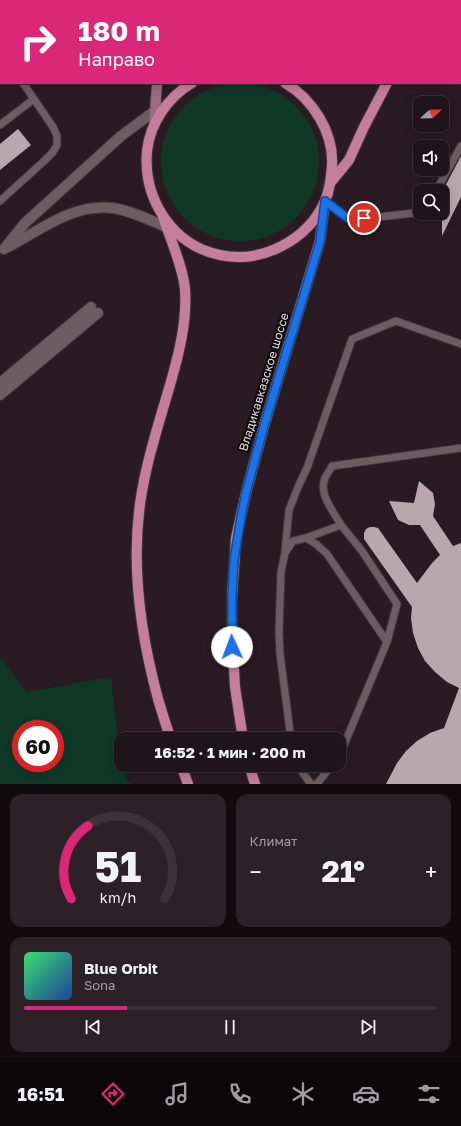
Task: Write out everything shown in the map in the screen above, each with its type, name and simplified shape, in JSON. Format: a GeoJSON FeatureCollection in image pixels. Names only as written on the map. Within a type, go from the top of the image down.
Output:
{"type":"FeatureCollection","features":[{"type":"Feature","properties":{"kind":"main road"},"geometry":{"type":"LineString","coordinates":[[157,84],[154,126],[146,163],[148,182],[154,200],[171,230],[184,280],[186,314],[183,334],[147,466],[143,486],[137,526],[136,568],[143,629],[150,670],[169,732]]}},
{"type":"Feature","properties":{"kind":"main road"},"geometry":{"type":"LineString","coordinates":[[154,126],[163,110],[174,97],[191,84]]}},
{"type":"Feature","properties":{"kind":"main road"},"geometry":{"type":"LineString","coordinates":[[171,230],[196,246],[220,255],[245,257],[270,252],[293,240],[312,223],[325,201],[331,182],[332,161],[329,139],[322,120],[310,102],[294,88],[287,84]]}},
{"type":"Feature","properties":{"kind":"main road"},"geometry":{"type":"LineString","coordinates":[[331,182],[349,160],[386,84]]}},
{"type":"Feature","properties":{"kind":"main road","name":"Владикавказское шоссе"},"geometry":{"type":"LineString","coordinates":[[242,732],[235,687],[232,634],[232,597],[236,538],[251,472],[320,242],[325,201]]}},
{"type":"Feature","properties":{"kind":"main road"},"geometry":{"type":"LineString","coordinates":[[184,772],[188,784]]}},
{"type":"Feature","properties":{"kind":"main road"},"geometry":{"type":"LineString","coordinates":[[251,772],[255,784]]}},
{"type":"Feature","properties":{"kind":"street"},"geometry":{"type":"LineString","coordinates":[[2,251],[24,223],[121,136],[174,97]]}},
{"type":"Feature","properties":{"kind":"street"},"geometry":{"type":"LineString","coordinates":[[2,251],[57,219],[84,208],[112,208],[140,217],[171,230]]}},
{"type":"Feature","properties":{"kind":"street"},"geometry":{"type":"LineString","coordinates":[[0,383],[94,310],[0,395]]}},
{"type":"Feature","properties":{"kind":"lane"},"geometry":{"type":"LineString","coordinates":[[0,201],[42,163],[53,152],[57,145],[57,136],[53,127],[24,84]]}},
{"type":"Feature","properties":{"kind":"lane"},"geometry":{"type":"LineString","coordinates":[[0,125],[34,99]]}},
{"type":"Feature","properties":{"kind":"lane"},"geometry":{"type":"LineString","coordinates":[[440,184],[461,146]]}},
{"type":"Feature","properties":{"kind":"lane"},"geometry":{"type":"LineString","coordinates":[[325,201],[349,219],[413,213]]}},
{"type":"Feature","properties":{"kind":"lane"},"geometry":{"type":"LineString","coordinates":[[290,732],[280,654],[279,631],[281,572],[290,510],[298,487],[308,468],[352,339],[396,321],[461,344]]}},
{"type":"Feature","properties":{"kind":"lane"},"geometry":{"type":"LineString","coordinates":[[346,740],[387,642],[397,604],[362,551],[342,525],[324,495],[323,485],[325,478],[332,466],[461,448]]}},
{"type":"Feature","properties":{"kind":"lane"},"geometry":{"type":"LineString","coordinates":[[284,553],[293,541],[342,525]]}},
{"type":"Feature","properties":{"kind":"lane"},"geometry":{"type":"LineString","coordinates":[[306,538],[316,544],[327,554],[387,642]]}},
{"type":"Feature","properties":{"kind":"lane"},"geometry":{"type":"LineString","coordinates":[[302,772],[311,784]]}},
{"type":"Feature","properties":{"kind":"lane"},"geometry":{"type":"LineString","coordinates":[[317,784],[326,772]]}},
{"type":"Feature","properties":{"kind":"green space"},"geometry":{"type":"Polygon","coordinates":[[[232,84],[248,84],[270,89],[290,101],[301,112],[313,132],[318,154],[318,170],[313,192],[296,218],[270,235],[240,241],[210,235],[184,218],[167,192],[161,162],[167,132],[184,106],[210,89],[232,84]]]}},
{"type":"Feature","properties":{"kind":"green space"},"geometry":{"type":"Polygon","coordinates":[[[0,657],[27,692],[111,677],[117,732],[114,732],[114,772],[123,772],[130,784],[0,784],[0,657]]]}},
{"type":"Feature","properties":{"kind":"building"},"geometry":{"type":"Polygon","coordinates":[[[18,129],[31,145],[0,170],[0,144],[18,129]]]}},
{"type":"Feature","properties":{"kind":"building"},"geometry":{"type":"Polygon","coordinates":[[[461,156],[461,197],[442,236],[442,220],[449,220],[449,184],[446,184],[461,156]]]}},
{"type":"Feature","properties":{"kind":"building"},"geometry":{"type":"Polygon","coordinates":[[[419,481],[433,493],[435,504],[433,516],[453,546],[461,543],[461,784],[386,784],[397,763],[406,751],[417,741],[430,733],[444,728],[459,688],[447,682],[425,661],[418,648],[413,633],[411,618],[412,607],[364,539],[366,529],[370,527],[378,528],[417,583],[440,555],[420,525],[409,525],[398,520],[389,501],[414,503],[419,481]]]}},
{"type":"Feature","properties":{"kind":"route"},"geometry":{"type":"LineString","coordinates":[[232,647],[232,597],[236,538],[246,493],[264,426],[320,242],[325,201],[349,219],[364,218]]}}]}
